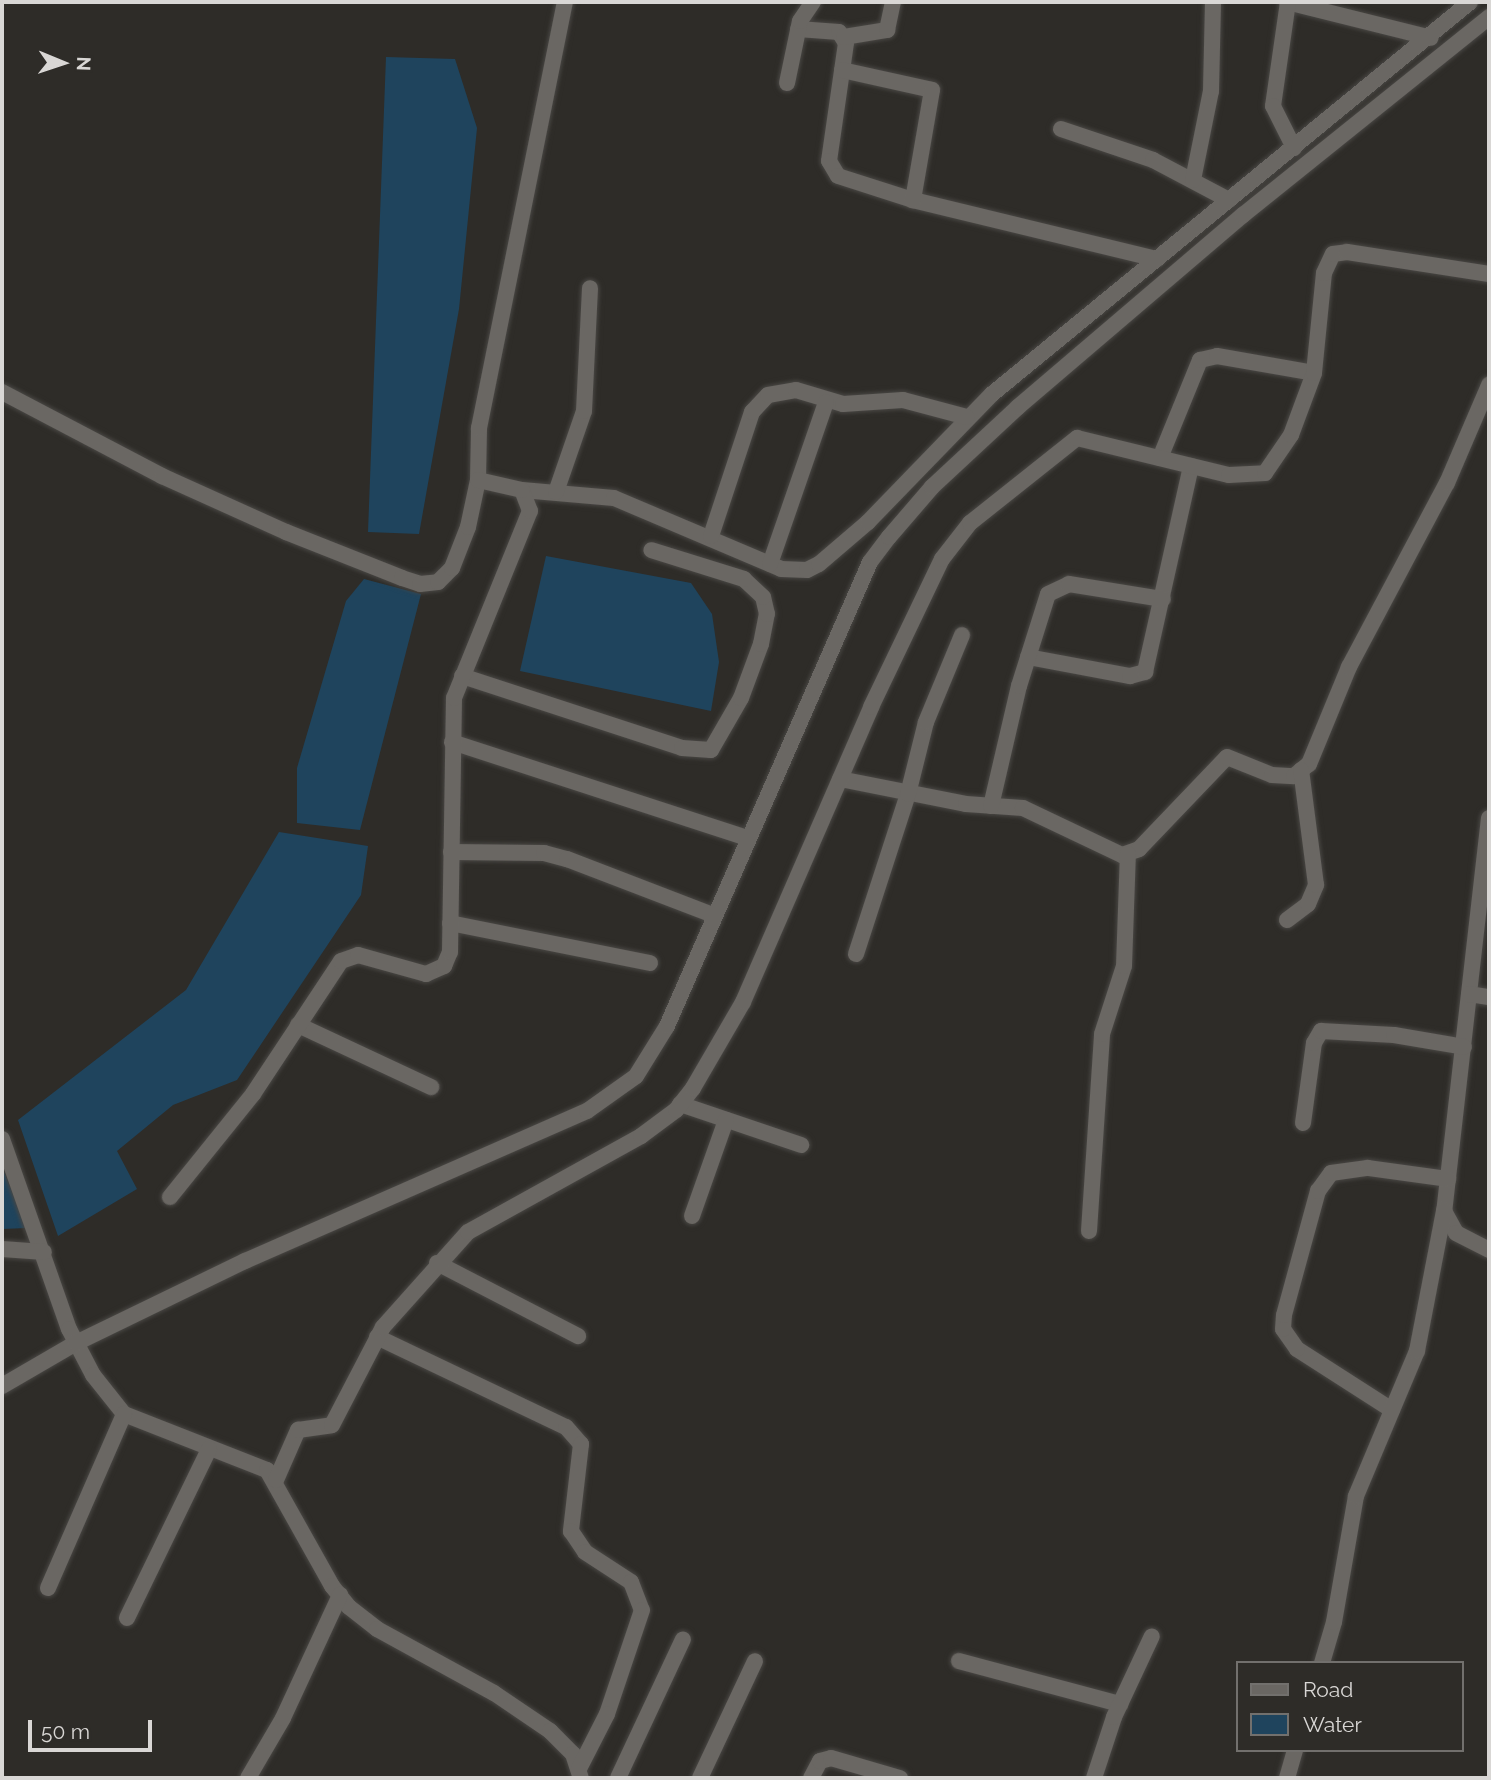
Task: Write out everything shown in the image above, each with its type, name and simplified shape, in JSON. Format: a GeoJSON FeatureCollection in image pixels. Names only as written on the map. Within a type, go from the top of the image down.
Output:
{"type":"FeatureCollection","features":[{"type":"Feature","properties":{"kind":"street"},"geometry":{"type":"LineString","coordinates":[[2,392],[162,476],[420,584],[438,582],[452,568],[468,527],[478,480],[478,428],[565,2]]}},
{"type":"Feature","properties":{"kind":"street"},"geometry":{"type":"LineString","coordinates":[[787,83],[798,29],[813,2]]}},
{"type":"Feature","properties":{"kind":"street"},"geometry":{"type":"LineString","coordinates":[[798,29],[833,31],[844,37],[887,30],[893,2]]}},
{"type":"Feature","properties":{"kind":"street"},"geometry":{"type":"LineString","coordinates":[[1193,180],[1211,91],[1213,2]]}},
{"type":"Feature","properties":{"kind":"street"},"geometry":{"type":"LineString","coordinates":[[1294,148],[1273,106],[1287,2],[1431,38]]}},
{"type":"Feature","properties":{"kind":"street"},"geometry":{"type":"LineString","coordinates":[[478,480],[522,490],[614,498],[794,572],[819,564],[868,522],[967,417],[1229,200],[1431,38],[1452,8],[1471,2]]}},
{"type":"Feature","properties":{"kind":"street"},"geometry":{"type":"LineString","coordinates":[[2,1386],[73,1336],[587,1111],[636,1076],[667,1026],[713,915],[870,562],[912,509],[1018,407],[1147,296],[1489,17]]}},
{"type":"Feature","properties":{"kind":"street"},"geometry":{"type":"LineString","coordinates":[[844,37],[831,170],[913,200],[1157,259]]}},
{"type":"Feature","properties":{"kind":"street"},"geometry":{"type":"LineString","coordinates":[[842,70],[932,90],[913,200]]}},
{"type":"Feature","properties":{"kind":"street"},"geometry":{"type":"LineString","coordinates":[[1061,129],[1153,160],[1229,200]]}},
{"type":"Feature","properties":{"kind":"street"},"geometry":{"type":"LineString","coordinates":[[276,1480],[299,1430],[306,1426],[328,1428],[335,1420],[377,1337],[437,1263],[485,1221],[641,1136],[680,1104],[743,1002],[840,779],[942,559],[970,523],[1077,438],[1229,475],[1265,473],[1290,435],[1314,373],[1324,273],[1334,254],[1347,252],[1489,274]]}},
{"type":"Feature","properties":{"kind":"street"},"geometry":{"type":"LineString","coordinates":[[556,492],[584,411],[590,288]]}},
{"type":"Feature","properties":{"kind":"street"},"geometry":{"type":"LineString","coordinates":[[1160,458],[1200,360],[1217,356],[1314,373]]}},
{"type":"Feature","properties":{"kind":"street"},"geometry":{"type":"LineString","coordinates":[[840,779],[908,794],[1044,814],[1112,852],[1128,854],[1139,849],[1227,757],[1282,777],[1301,770],[1309,765],[1349,667],[1484,412],[1489,385]]}},
{"type":"Feature","properties":{"kind":"street"},"geometry":{"type":"LineString","coordinates":[[711,536],[758,402],[781,390],[796,390],[826,402],[903,400],[967,417]]}},
{"type":"Feature","properties":{"kind":"street"},"geometry":{"type":"LineString","coordinates":[[770,564],[826,402]]}},
{"type":"Feature","properties":{"kind":"street"},"geometry":{"type":"LineString","coordinates":[[1028,657],[1138,676],[1151,659],[1191,466]]}},
{"type":"Feature","properties":{"kind":"street"},"geometry":{"type":"LineString","coordinates":[[170,1198],[253,1094],[348,956],[437,973],[450,952],[454,698],[530,510],[522,490]]}},
{"type":"Feature","properties":{"kind":"street"},"geometry":{"type":"LineString","coordinates":[[461,676],[682,748],[711,750],[741,698],[761,644],[767,614],[763,597],[744,579],[651,550]]}},
{"type":"Feature","properties":{"kind":"street"},"geometry":{"type":"LineString","coordinates":[[990,806],[1028,657],[1048,594],[1057,586],[1069,584],[1163,599]]}},
{"type":"Feature","properties":{"kind":"street"},"geometry":{"type":"LineString","coordinates":[[856,954],[908,794],[926,722],[962,635]]}},
{"type":"Feature","properties":{"kind":"street"},"geometry":{"type":"LineString","coordinates":[[452,742],[747,838]]}},
{"type":"Feature","properties":{"kind":"street"},"geometry":{"type":"LineString","coordinates":[[1287,919],[1314,897],[1316,885],[1301,770]]}},
{"type":"Feature","properties":{"kind":"street"},"geometry":{"type":"LineString","coordinates":[[1323,1661],[1336,1610],[1356,1496],[1417,1351],[1444,1211],[1489,818]]}},
{"type":"Feature","properties":{"kind":"street"},"geometry":{"type":"LineString","coordinates":[[451,852],[544,853],[568,859],[713,915]]}},
{"type":"Feature","properties":{"kind":"street"},"geometry":{"type":"LineString","coordinates":[[1088,1231],[1102,1034],[1124,966],[1128,854]]}},
{"type":"Feature","properties":{"kind":"street"},"geometry":{"type":"LineString","coordinates":[[450,923],[650,963]]}},
{"type":"Feature","properties":{"kind":"street"},"geometry":{"type":"LineString","coordinates":[[1469,994],[1489,997]]}},
{"type":"Feature","properties":{"kind":"street"},"geometry":{"type":"LineString","coordinates":[[298,1025],[431,1087]]}},
{"type":"Feature","properties":{"kind":"street"},"geometry":{"type":"LineString","coordinates":[[1303,1123],[1314,1044],[1321,1031],[1394,1035],[1464,1047]]}},
{"type":"Feature","properties":{"kind":"street"},"geometry":{"type":"LineString","coordinates":[[680,1104],[801,1146]]}},
{"type":"Feature","properties":{"kind":"street"},"geometry":{"type":"LineString","coordinates":[[692,1216],[726,1120]]}},
{"type":"Feature","properties":{"kind":"street"},"geometry":{"type":"LineString","coordinates":[[2,1139],[73,1336],[105,1393],[124,1415],[209,1449],[254,1463],[276,1480],[340,1595],[377,1629],[494,1693],[550,1731],[573,1754],[580,1773]]}},
{"type":"Feature","properties":{"kind":"street"},"geometry":{"type":"LineString","coordinates":[[1392,1410],[1297,1349],[1287,1339],[1284,1315],[1318,1191],[1331,1173],[1368,1168],[1448,1179]]}},
{"type":"Feature","properties":{"kind":"street"},"geometry":{"type":"LineString","coordinates":[[1444,1211],[1456,1233],[1489,1250]]}},
{"type":"Feature","properties":{"kind":"street"},"geometry":{"type":"LineString","coordinates":[[2,1249],[44,1252]]}},
{"type":"Feature","properties":{"kind":"street"},"geometry":{"type":"LineString","coordinates":[[437,1263],[578,1336]]}},
{"type":"Feature","properties":{"kind":"street"},"geometry":{"type":"LineString","coordinates":[[377,1337],[566,1427],[581,1444],[571,1531],[585,1552],[631,1582],[642,1610],[607,1714],[580,1773]]}},
{"type":"Feature","properties":{"kind":"street"},"geometry":{"type":"LineString","coordinates":[[48,1588],[124,1415]]}},
{"type":"Feature","properties":{"kind":"street"},"geometry":{"type":"LineString","coordinates":[[127,1618],[209,1449]]}},
{"type":"Feature","properties":{"kind":"street"},"geometry":{"type":"LineString","coordinates":[[247,1778],[283,1718],[340,1595]]}},
{"type":"Feature","properties":{"kind":"street"},"geometry":{"type":"LineString","coordinates":[[1094,1778],[1120,1704],[1152,1636]]}},
{"type":"Feature","properties":{"kind":"street"},"geometry":{"type":"LineString","coordinates":[[618,1778],[683,1639]]}},
{"type":"Feature","properties":{"kind":"street"},"geometry":{"type":"LineString","coordinates":[[700,1778],[755,1661]]}},
{"type":"Feature","properties":{"kind":"street"},"geometry":{"type":"LineString","coordinates":[[959,1661],[1120,1704]]}},
{"type":"Feature","properties":{"kind":"street"},"geometry":{"type":"LineString","coordinates":[[1287,1778],[1294,1752]]}},
{"type":"Feature","properties":{"kind":"street"},"geometry":{"type":"LineString","coordinates":[[811,1778],[820,1761],[831,1758],[900,1778]]}},
{"type":"Feature","properties":{"kind":"water"},"geometry":{"type":"Polygon","coordinates":[[[386,57],[455,59],[477,128],[459,309],[419,534],[368,532],[386,57]]]}},
{"type":"Feature","properties":{"kind":"water"},"geometry":{"type":"Polygon","coordinates":[[[546,556],[691,583],[712,614],[719,662],[711,711],[520,671],[546,556]]]}},
{"type":"Feature","properties":{"kind":"water"},"geometry":{"type":"Polygon","coordinates":[[[364,579],[421,594],[360,830],[297,823],[297,768],[346,601],[364,579]]]}},
{"type":"Feature","properties":{"kind":"water"},"geometry":{"type":"Polygon","coordinates":[[[279,832],[368,846],[361,895],[237,1080],[173,1105],[117,1151],[137,1189],[58,1236],[18,1120],[186,990],[279,832]]]}},
{"type":"Feature","properties":{"kind":"water"},"geometry":{"type":"Polygon","coordinates":[[[2,1167],[27,1228],[2,1229],[2,1167]]]}}]}
